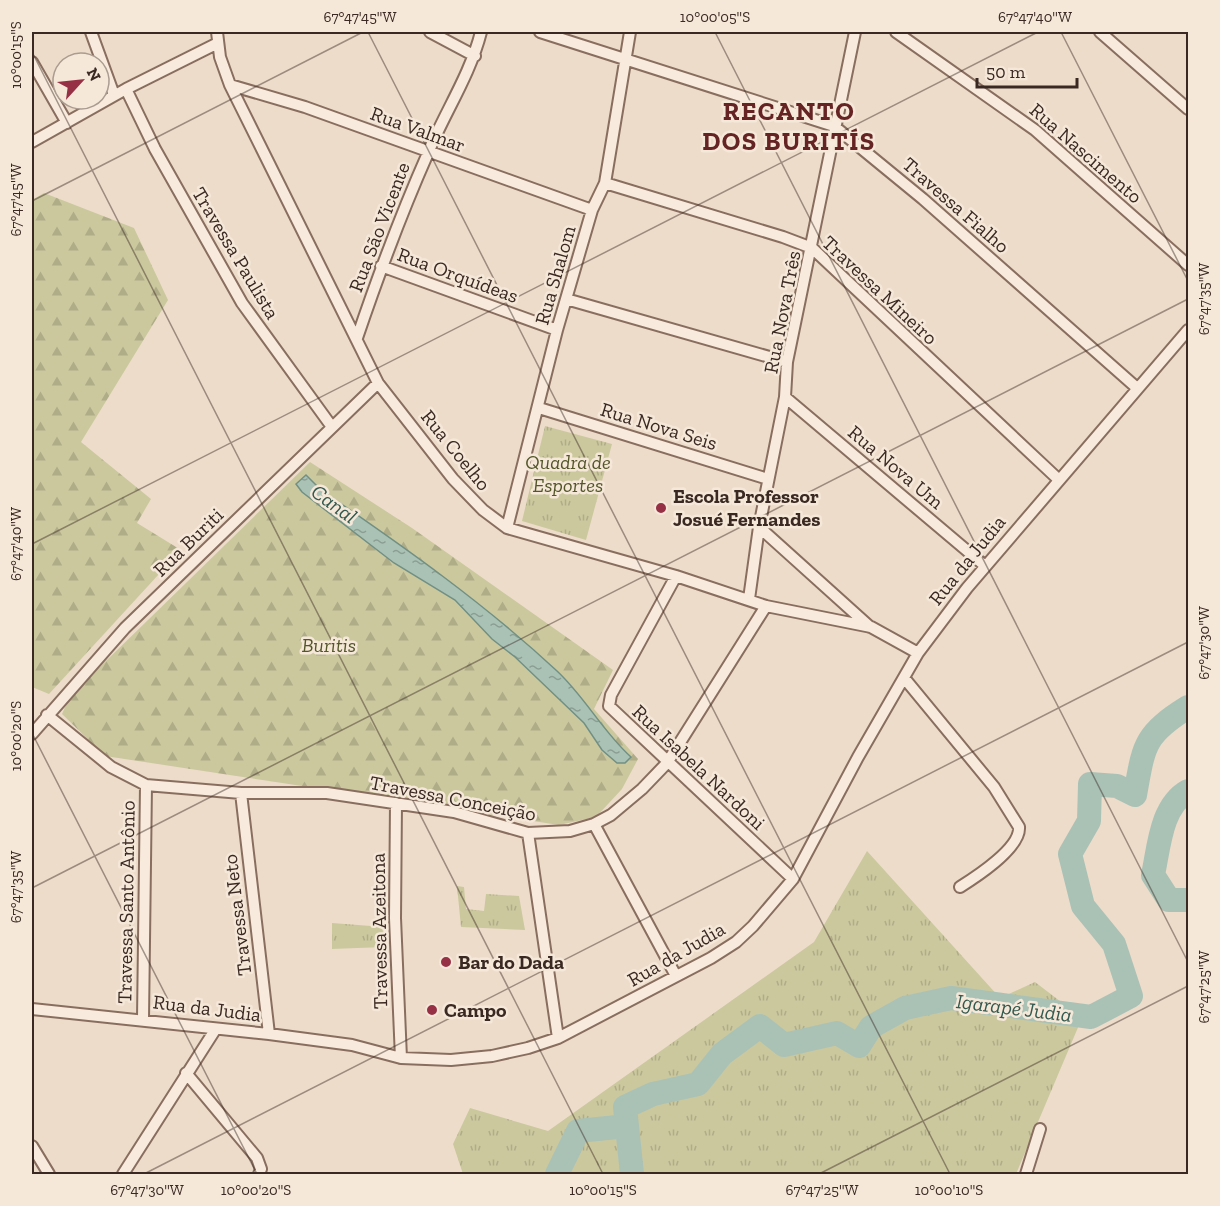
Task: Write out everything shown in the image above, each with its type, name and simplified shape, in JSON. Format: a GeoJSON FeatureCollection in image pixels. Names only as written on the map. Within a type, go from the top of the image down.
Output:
{"type":"FeatureCollection","features":[{"type":"Feature","properties":{"kind":"street"},"geometry":{"type":"LineString","coordinates":[[91,32],[114,95]]}},
{"type":"Feature","properties":{"kind":"street","name":"Rua Coelho"},"geometry":{"type":"LineString","coordinates":[[217,32],[230,84],[378,383],[467,495],[507,528],[676,576],[766,606],[871,627],[918,653]]}},
{"type":"Feature","properties":{"kind":"street"},"geometry":{"type":"LineString","coordinates":[[430,32],[475,56]]}},
{"type":"Feature","properties":{"kind":"street","name":"Rua São Vicente"},"geometry":{"type":"LineString","coordinates":[[357,338],[381,266],[428,152],[475,56],[481,32]]}},
{"type":"Feature","properties":{"kind":"street","name":"Travessa Fialho"},"geometry":{"type":"LineString","coordinates":[[540,32],[834,126],[923,199],[1137,388]]}},
{"type":"Feature","properties":{"kind":"street","name":"Rua Shalom"},"geometry":{"type":"LineString","coordinates":[[507,528],[557,330],[592,210],[605,183],[630,32]]}},
{"type":"Feature","properties":{"kind":"street","name":"Rua Nova Três"},"geometry":{"type":"LineString","coordinates":[[749,599],[759,527],[785,397],[787,363],[855,32]]}},
{"type":"Feature","properties":{"kind":"street","name":"Rua Nascimento"},"geometry":{"type":"LineString","coordinates":[[896,32],[1035,130],[1188,266]]}},
{"type":"Feature","properties":{"kind":"street"},"geometry":{"type":"LineString","coordinates":[[1100,32],[1188,109]]}},
{"type":"Feature","properties":{"kind":"street"},"geometry":{"type":"LineString","coordinates":[[32,142],[126,88],[218,43]]}},
{"type":"Feature","properties":{"kind":"street"},"geometry":{"type":"LineString","coordinates":[[32,62],[67,123]]}},
{"type":"Feature","properties":{"kind":"street","name":"Rua Valmar"},"geometry":{"type":"LineString","coordinates":[[230,84],[305,107],[592,210]]}},
{"type":"Feature","properties":{"kind":"street","name":"Travessa Paulista"},"geometry":{"type":"LineString","coordinates":[[126,88],[154,149],[242,303],[332,427]]}},
{"type":"Feature","properties":{"kind":"street","name":"Travessa Mineiro"},"geometry":{"type":"LineString","coordinates":[[605,183],[783,237],[812,248],[1058,478]]}},
{"type":"Feature","properties":{"kind":"street","name":"Rua Orquídeas"},"geometry":{"type":"LineString","coordinates":[[381,266],[557,330]]}},
{"type":"Feature","properties":{"kind":"street"},"geometry":{"type":"LineString","coordinates":[[566,299],[787,363]]}},
{"type":"Feature","properties":{"kind":"street","name":"Rua da Judia"},"geometry":{"type":"LineString","coordinates":[[32,1009],[143,1019],[214,1030],[269,1034],[352,1045],[401,1058],[451,1060],[492,1056],[558,1038],[736,942],[793,879],[858,757],[918,653],[984,565],[1188,330]]}},
{"type":"Feature","properties":{"kind":"street","name":"Rua Buriti"},"geometry":{"type":"LineString","coordinates":[[32,734],[125,628],[378,383]]}},
{"type":"Feature","properties":{"kind":"street","name":"Rua Nova Um"},"geometry":{"type":"LineString","coordinates":[[785,397],[984,565]]}},
{"type":"Feature","properties":{"kind":"street","name":"Rua Nova Seis"},"geometry":{"type":"LineString","coordinates":[[539,408],[768,479]]}},
{"type":"Feature","properties":{"kind":"street"},"geometry":{"type":"LineString","coordinates":[[759,527],[871,627]]}},
{"type":"Feature","properties":{"kind":"street","name":"Rua Isabela Nardoni"},"geometry":{"type":"LineString","coordinates":[[676,576],[611,695],[609,706],[793,879]]}},
{"type":"Feature","properties":{"kind":"street","name":"Travessa Conceição"},"geometry":{"type":"LineString","coordinates":[[47,715],[111,767],[146,785],[241,793],[327,793],[454,812],[528,833],[570,831],[594,824],[632,798],[667,763],[766,606]]}},
{"type":"Feature","properties":{"kind":"street"},"geometry":{"type":"LineString","coordinates":[[904,679],[994,787],[1019,828],[1017,839],[1009,848],[980,874],[960,887]]}},
{"type":"Feature","properties":{"kind":"street","name":"Travessa Santo Antônio"},"geometry":{"type":"LineString","coordinates":[[143,1019],[146,785]]}},
{"type":"Feature","properties":{"kind":"street","name":"Travessa Neto"},"geometry":{"type":"LineString","coordinates":[[241,793],[269,1034]]}},
{"type":"Feature","properties":{"kind":"street","name":"Travessa Azeitona"},"geometry":{"type":"LineString","coordinates":[[396,803],[395,918],[401,1058]]}},
{"type":"Feature","properties":{"kind":"street"},"geometry":{"type":"LineString","coordinates":[[594,824],[676,976]]}},
{"type":"Feature","properties":{"kind":"street"},"geometry":{"type":"LineString","coordinates":[[528,833],[558,1038]]}},
{"type":"Feature","properties":{"kind":"street"},"geometry":{"type":"LineString","coordinates":[[123,1174],[214,1030]]}},
{"type":"Feature","properties":{"kind":"street"},"geometry":{"type":"LineString","coordinates":[[186,1073],[257,1158],[261,1169],[259,1174]]}},
{"type":"Feature","properties":{"kind":"street"},"geometry":{"type":"LineString","coordinates":[[1026,1174],[1040,1129]]}},
{"type":"Feature","properties":{"kind":"street"},"geometry":{"type":"LineString","coordinates":[[32,1146],[49,1174]]}},
{"type":"Feature","properties":{"kind":"green space"},"geometry":{"type":"Polygon","coordinates":[[[44,193],[134,228],[168,300],[81,442],[151,499],[137,523],[181,550],[49,694],[32,687],[32,200],[44,193]]]}},
{"type":"Feature","properties":{"kind":"green space","name":"Quadra de Esportes"},"geometry":{"type":"Polygon","coordinates":[[[545,426],[612,444],[586,540],[522,521],[545,426]]]}},
{"type":"Feature","properties":{"kind":"green space","name":"Buritis"},"geometry":{"type":"Polygon","coordinates":[[[310,462],[412,528],[613,670],[594,709],[638,759],[622,789],[596,817],[559,825],[105,756],[62,714],[70,696],[310,462]]]}},
{"type":"Feature","properties":{"kind":"green space"},"geometry":{"type":"Polygon","coordinates":[[[867,851],[1000,998],[1035,982],[1082,1018],[1016,1174],[463,1174],[453,1144],[470,1108],[548,1131],[814,942],[867,851]]]}},
{"type":"Feature","properties":{"kind":"green space"},"geometry":{"type":"Polygon","coordinates":[[[457,886],[464,887],[466,909],[484,911],[486,894],[519,896],[525,930],[461,927],[457,886]]]}},
{"type":"Feature","properties":{"kind":"green space"},"geometry":{"type":"Polygon","coordinates":[[[332,923],[384,927],[384,947],[332,949],[332,923]]]}},
{"type":"Feature","properties":{"kind":"water","name":"Canal"},"geometry":{"type":"Polygon","coordinates":[[[306,475],[321,490],[442,576],[529,646],[567,681],[631,757],[625,763],[617,763],[602,750],[584,723],[515,657],[492,639],[455,600],[394,563],[302,492],[296,484],[306,475]]]}},
{"type":"Feature","properties":{"kind":"waterway","name":"Igarapé Judia"},"geometry":{"type":"LineString","coordinates":[[632,1174],[625,1107],[653,1094],[698,1084],[722,1054],[760,1026],[784,1045],[837,1033],[859,1046],[871,1027],[905,1008],[951,998],[1091,1017],[1131,996],[1114,944],[1083,906],[1070,854],[1089,821],[1090,784],[1117,786],[1135,795],[1148,743],[1162,726],[1188,707]]}},
{"type":"Feature","properties":{"kind":"waterway","name":"Igarapé Judia"},"geometry":{"type":"LineString","coordinates":[[1188,791],[1179,798],[1167,817],[1153,875],[1169,900],[1188,900]]}},
{"type":"Feature","properties":{"kind":"waterway"},"geometry":{"type":"LineString","coordinates":[[557,1174],[578,1131],[627,1126]]}},
{"type":"Feature","properties":{"kind":"place","name":"Escola Professor Josué Fernandes"},"geometry":{"type":"Point","coordinates":[661,508]}},
{"type":"Feature","properties":{"kind":"place","name":"Bar do Dada"},"geometry":{"type":"Point","coordinates":[446,962]}},
{"type":"Feature","properties":{"kind":"place","name":"Campo"},"geometry":{"type":"Point","coordinates":[432,1010]}},
{"type":"Feature","properties":{"kind":"district","name":"RECANTO DOS BURITÍS"},"geometry":{"type":"Point","coordinates":[789,126]}}]}
